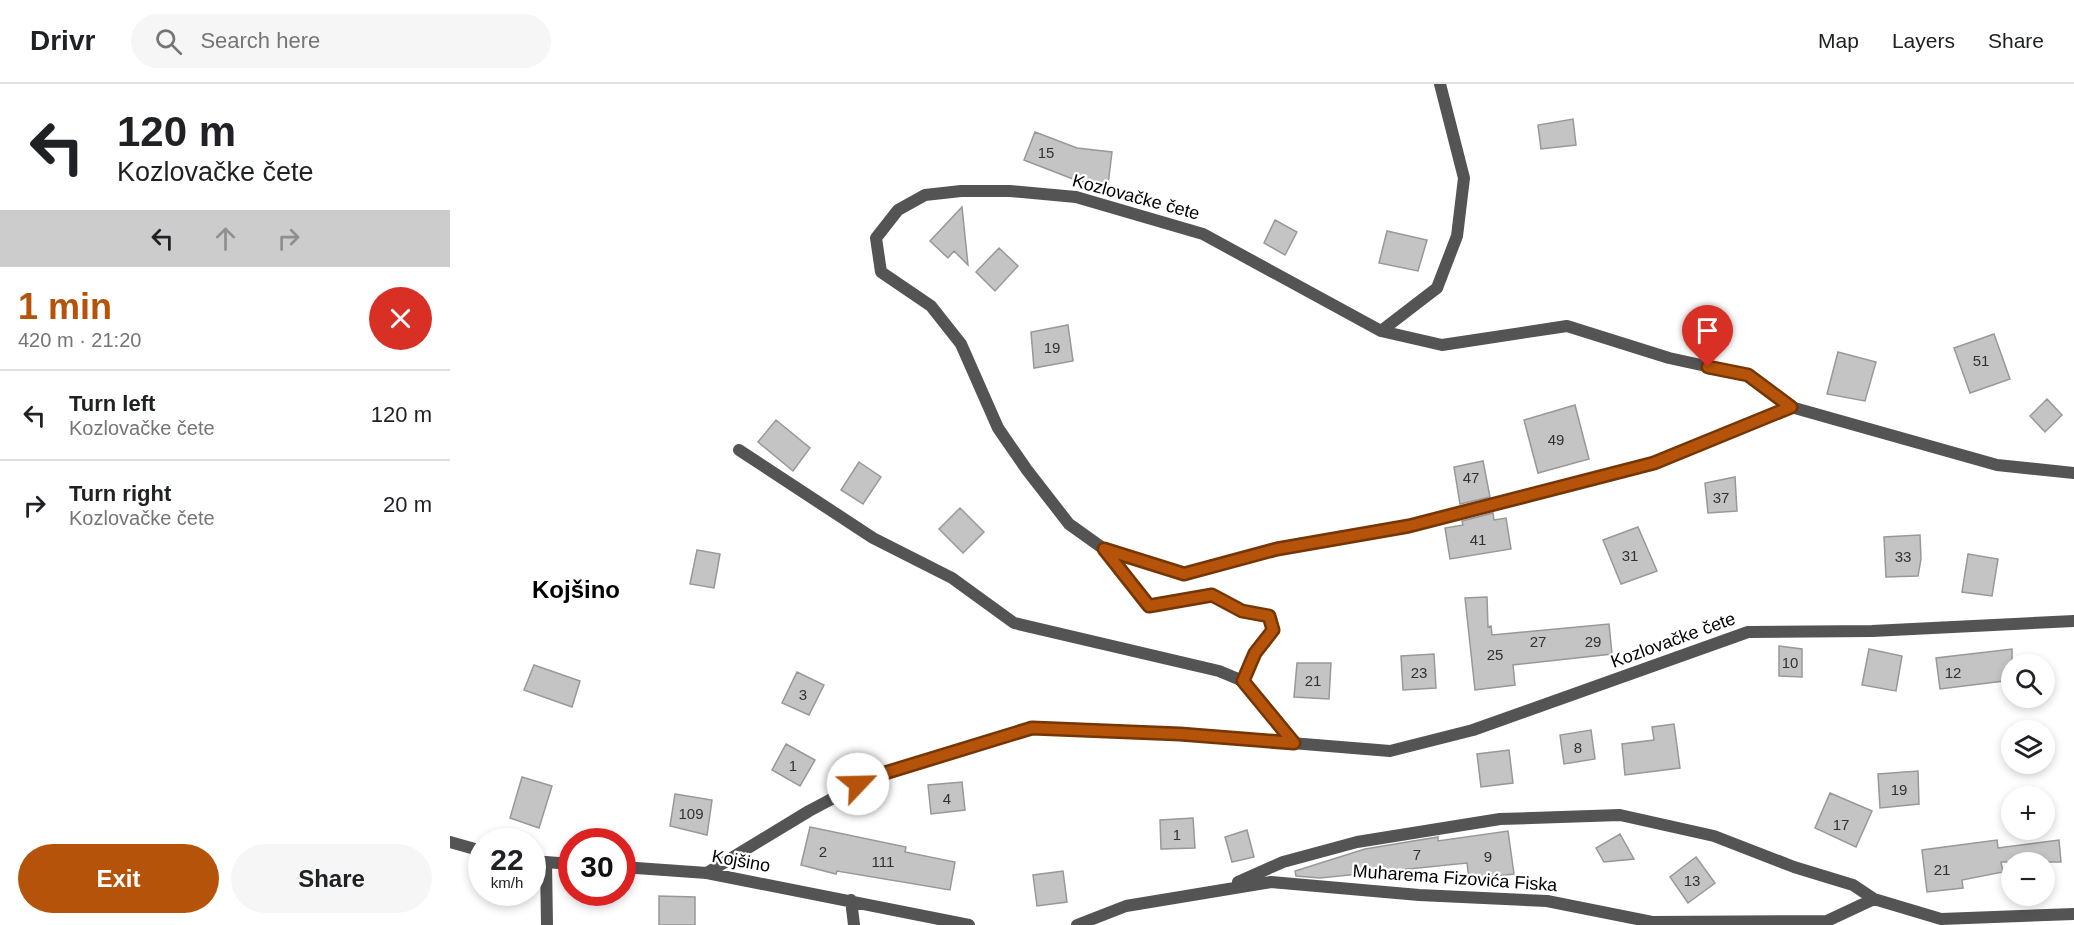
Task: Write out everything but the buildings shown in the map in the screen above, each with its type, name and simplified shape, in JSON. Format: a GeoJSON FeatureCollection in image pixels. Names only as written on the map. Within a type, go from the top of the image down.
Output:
{"type":"FeatureCollection","features":[{"type":"Feature","properties":{"kind":"street"},"geometry":{"type":"LineString","coordinates":[[1381,331],[1437,288],[1457,236],[1464,178],[1440,84]]}},
{"type":"Feature","properties":{"kind":"street","name":"Kozlovačke čete"},"geometry":{"type":"LineString","coordinates":[[1243,681],[1255,653],[1273,630],[1269,616],[1242,611],[1212,595],[1149,606],[1104,549],[1069,524],[998,429],[961,344],[931,306],[881,272],[876,238],[898,210],[925,195],[961,191],[1010,191],[1076,197],[1203,234],[1381,331],[1442,345],[1567,326],[1669,358],[1748,375],[1791,407],[1997,465],[2074,473]]}},
{"type":"Feature","properties":{"kind":"street","name":"Kozlovačke čete"},"geometry":{"type":"LineString","coordinates":[[1104,549],[1184,574],[1277,549],[1409,526],[1654,463],[1791,407]]}},
{"type":"Feature","properties":{"kind":"street"},"geometry":{"type":"LineString","coordinates":[[739,450],[873,538],[952,578],[1014,623],[1219,671],[1243,681],[1294,743]]}},
{"type":"Feature","properties":{"kind":"street","name":"Kozlovačke čete"},"geometry":{"type":"LineString","coordinates":[[707,873],[809,811],[875,776],[1032,728],[1180,734],[1390,751],[1473,730],[1748,632],[1872,631],[2074,621]]}},
{"type":"Feature","properties":{"kind":"street","name":"Muharema Fizovića Fiska"},"geometry":{"type":"LineString","coordinates":[[1223,889],[1283,862],[1357,842],[1500,819],[1620,815],[1714,836],[1794,867],[1853,885],[1874,899],[1945,922],[2074,914]]}},
{"type":"Feature","properties":{"kind":"street"},"geometry":{"type":"LineString","coordinates":[[450,842],[468,847]]}},
{"type":"Feature","properties":{"kind":"street"},"geometry":{"type":"LineString","coordinates":[[547,925],[546,862],[558,863]]}},
{"type":"Feature","properties":{"kind":"street","name":"Kojšino"},"geometry":{"type":"LineString","coordinates":[[636,868],[707,873],[969,925]]}},
{"type":"Feature","properties":{"kind":"street","name":"Muharema Fizovića Fiska"},"geometry":{"type":"LineString","coordinates":[[1077,925],[1126,906],[1271,882],[1419,895],[1547,901],[1652,922],[1826,923],[1874,899]]}},
{"type":"Feature","properties":{"kind":"street"},"geometry":{"type":"LineString","coordinates":[[851,900],[854,925]]}},
{"type":"Feature","properties":{"kind":"district","name":"Kojšino"},"geometry":{"type":"Point","coordinates":[576,589]}},
{"type":"Feature","properties":{"kind":"route"},"geometry":{"type":"LineString","coordinates":[[858,784],[875,776],[1032,728],[1180,734],[1294,743],[1243,681],[1255,653],[1273,630],[1269,616],[1242,611],[1212,595],[1149,606],[1104,549],[1184,574],[1277,549],[1409,526],[1654,463],[1791,407],[1748,375],[1708,367]]}}]}
